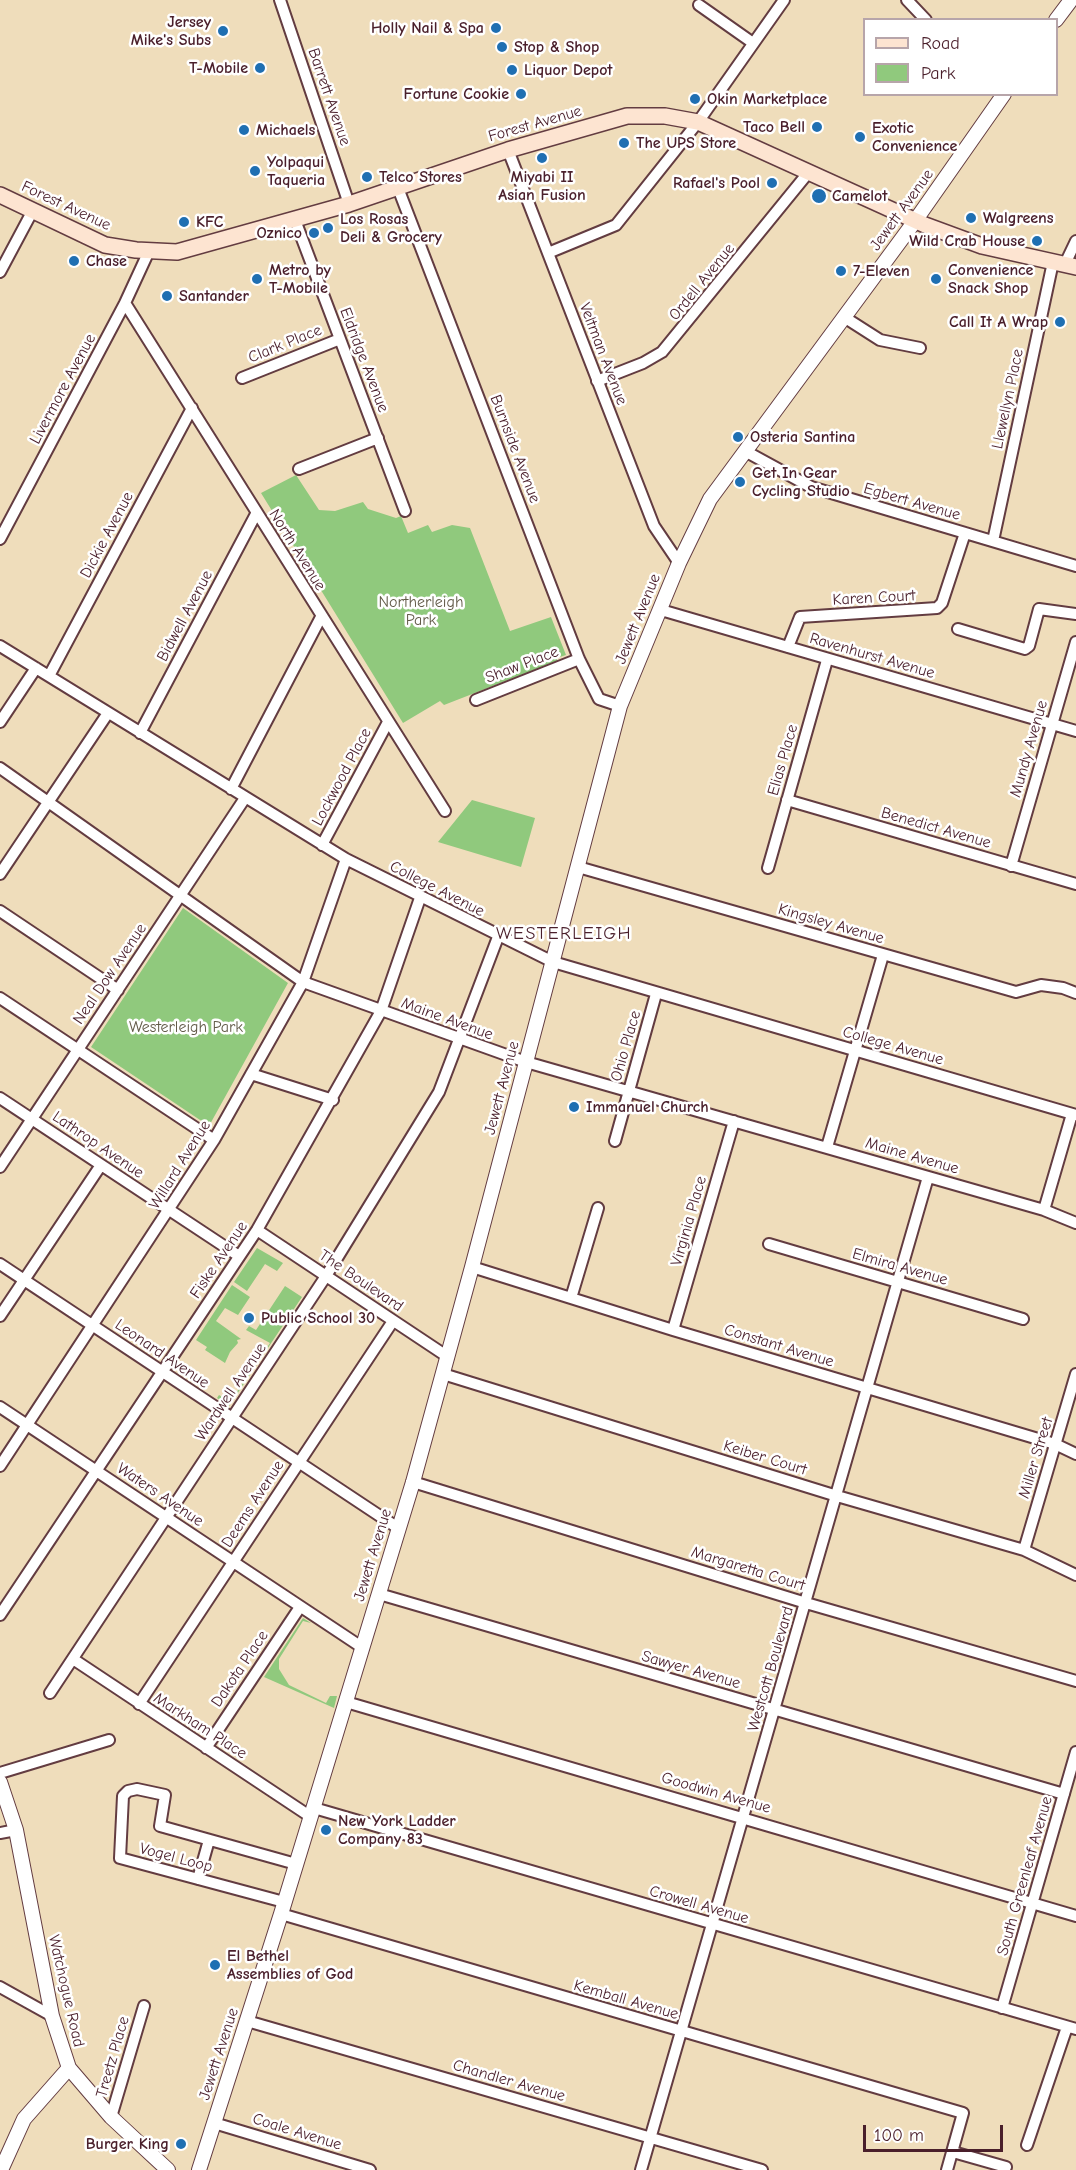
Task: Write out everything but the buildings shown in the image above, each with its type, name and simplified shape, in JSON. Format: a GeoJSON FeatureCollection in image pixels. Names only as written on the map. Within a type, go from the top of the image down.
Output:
{"type":"FeatureCollection","features":[{"type":"Feature","properties":{"kind":"main road","name":"Forest Avenue"},"geometry":{"type":"LineString","coordinates":[[0,195],[105,245],[149,252],[177,252],[349,204],[508,150],[627,117],[665,116],[698,123],[915,221],[982,246],[1064,264]]}},
{"type":"Feature","properties":{"kind":"street","name":"Barrett Avenue"},"geometry":{"type":"LineString","coordinates":[[280,0],[349,204]]}},
{"type":"Feature","properties":{"kind":"street"},"geometry":{"type":"LineString","coordinates":[[548,253],[616,225],[698,123],[784,0]]}},
{"type":"Feature","properties":{"kind":"street"},"geometry":{"type":"LineString","coordinates":[[907,0],[925,18]]}},
{"type":"Feature","properties":{"kind":"street"},"geometry":{"type":"LineString","coordinates":[[1058,18],[1071,0]]}},
{"type":"Feature","properties":{"kind":"street"},"geometry":{"type":"LineString","coordinates":[[699,5],[753,43]]}},
{"type":"Feature","properties":{"kind":"street","name":"Jewett Avenue"},"geometry":{"type":"LineString","coordinates":[[199,2170],[283,1908],[413,1482],[620,706],[679,563],[710,499],[915,221],[1003,96]]}},
{"type":"Feature","properties":{"kind":"street","name":"Veltman Avenue"},"geometry":{"type":"LineString","coordinates":[[508,150],[654,526],[679,563]]}},
{"type":"Feature","properties":{"kind":"street","name":"Ordell Avenue"},"geometry":{"type":"LineString","coordinates":[[597,381],[643,363],[663,352],[808,173]]}},
{"type":"Feature","properties":{"kind":"street","name":"Burnside Avenue"},"geometry":{"type":"LineString","coordinates":[[398,188],[579,659],[599,699],[620,706]]}},
{"type":"Feature","properties":{"kind":"street"},"geometry":{"type":"LineString","coordinates":[[0,272],[32,212]]}},
{"type":"Feature","properties":{"kind":"street","name":"Eldridge Avenue"},"geometry":{"type":"LineString","coordinates":[[295,220],[405,511]]}},
{"type":"Feature","properties":{"kind":"street","name":"Llewellyn Place"},"geometry":{"type":"LineString","coordinates":[[993,541],[1064,264],[1076,241]]}},
{"type":"Feature","properties":{"kind":"street","name":"Livermore Avenue"},"geometry":{"type":"LineString","coordinates":[[0,539],[125,303],[149,252]]}},
{"type":"Feature","properties":{"kind":"street","name":"North Avenue"},"geometry":{"type":"LineString","coordinates":[[125,303],[445,812]]}},
{"type":"Feature","properties":{"kind":"street"},"geometry":{"type":"LineString","coordinates":[[844,318],[880,340],[920,348]]}},
{"type":"Feature","properties":{"kind":"street","name":"Clark Place"},"geometry":{"type":"LineString","coordinates":[[242,378],[340,339]]}},
{"type":"Feature","properties":{"kind":"street","name":"Dickie Avenue"},"geometry":{"type":"LineString","coordinates":[[49,676],[192,408]]}},
{"type":"Feature","properties":{"kind":"street"},"geometry":{"type":"LineString","coordinates":[[299,469],[378,438]]}},
{"type":"Feature","properties":{"kind":"street","name":"Egbert Avenue"},"geometry":{"type":"LineString","coordinates":[[745,451],[811,488],[1076,566]]}},
{"type":"Feature","properties":{"kind":"street","name":"Bidwell Avenue"},"geometry":{"type":"LineString","coordinates":[[140,733],[256,514]]}},
{"type":"Feature","properties":{"kind":"street","name":"Karen Court"},"geometry":{"type":"LineString","coordinates":[[788,647],[801,617],[937,608],[942,603],[965,533]]}},
{"type":"Feature","properties":{"kind":"street"},"geometry":{"type":"LineString","coordinates":[[958,629],[1025,649],[1029,646],[1039,609],[1076,614]]}},
{"type":"Feature","properties":{"kind":"street","name":"Ravenhurst Avenue"},"geometry":{"type":"LineString","coordinates":[[661,610],[1076,731]]}},
{"type":"Feature","properties":{"kind":"street"},"geometry":{"type":"LineString","coordinates":[[231,789],[321,617]]}},
{"type":"Feature","properties":{"kind":"street","name":"Mundy Avenue"},"geometry":{"type":"LineString","coordinates":[[1011,866],[1076,642]]}},
{"type":"Feature","properties":{"kind":"street","name":"College Avenue"},"geometry":{"type":"LineString","coordinates":[[0,646],[346,859],[498,937],[553,962],[656,994],[1074,1114]]}},
{"type":"Feature","properties":{"kind":"street","name":"Shaw Place"},"geometry":{"type":"LineString","coordinates":[[476,699],[579,659]]}},
{"type":"Feature","properties":{"kind":"street","name":"Elias Place"},"geometry":{"type":"LineString","coordinates":[[768,868],[827,660]]}},
{"type":"Feature","properties":{"kind":"street"},"geometry":{"type":"LineString","coordinates":[[0,722],[36,668]]}},
{"type":"Feature","properties":{"kind":"street"},"geometry":{"type":"LineString","coordinates":[[0,874],[108,713]]}},
{"type":"Feature","properties":{"kind":"street","name":"Lockwood Place"},"geometry":{"type":"LineString","coordinates":[[322,845],[388,722]]}},
{"type":"Feature","properties":{"kind":"street","name":"Maine Avenue"},"geometry":{"type":"LineString","coordinates":[[0,768],[303,982],[526,1062],[1044,1210],[1076,1223]]}},
{"type":"Feature","properties":{"kind":"street","name":"Neal Dow Avenue"},"geometry":{"type":"LineString","coordinates":[[0,1167],[245,798]]}},
{"type":"Feature","properties":{"kind":"street","name":"Benedict Avenue"},"geometry":{"type":"LineString","coordinates":[[787,800],[1076,884]]}},
{"type":"Feature","properties":{"kind":"street","name":"Willard Avenue"},"geometry":{"type":"LineString","coordinates":[[0,1466],[170,1211],[214,1140],[303,982],[346,859]]}},
{"type":"Feature","properties":{"kind":"street","name":"Kingsley Avenue"},"geometry":{"type":"LineString","coordinates":[[578,867],[1016,992],[1027,987],[1052,985],[1076,993]]}},
{"type":"Feature","properties":{"kind":"street","name":"Fiske Avenue"},"geometry":{"type":"LineString","coordinates":[[0,1615],[257,1230],[333,1100],[381,1011],[420,898]]}},
{"type":"Feature","properties":{"kind":"street"},"geometry":{"type":"LineString","coordinates":[[0,911],[118,990]]}},
{"type":"Feature","properties":{"kind":"street","name":"Wardwell Avenue"},"geometry":{"type":"LineString","coordinates":[[50,1693],[326,1276],[439,1092],[498,937]]}},
{"type":"Feature","properties":{"kind":"street"},"geometry":{"type":"LineString","coordinates":[[827,1147],[883,955]]}},
{"type":"Feature","properties":{"kind":"street","name":"Ohio Place"},"geometry":{"type":"LineString","coordinates":[[615,1141],[656,994]]}},
{"type":"Feature","properties":{"kind":"street"},"geometry":{"type":"LineString","coordinates":[[0,998],[214,1140]]}},
{"type":"Feature","properties":{"kind":"street"},"geometry":{"type":"LineString","coordinates":[[251,1074],[333,1100]]}},
{"type":"Feature","properties":{"kind":"street","name":"Lathrop Avenue"},"geometry":{"type":"LineString","coordinates":[[0,1098],[239,1257]]}},
{"type":"Feature","properties":{"kind":"street"},"geometry":{"type":"LineString","coordinates":[[1044,1210],[1074,1114]]}},
{"type":"Feature","properties":{"kind":"street","name":"Virginia Place"},"geometry":{"type":"LineString","coordinates":[[673,1330],[734,1120]]}},
{"type":"Feature","properties":{"kind":"street"},"geometry":{"type":"LineString","coordinates":[[0,1316],[101,1165]]}},
{"type":"Feature","properties":{"kind":"street","name":"Westcott Boulevard"},"geometry":{"type":"LineString","coordinates":[[641,2170],[928,1177]]}},
{"type":"Feature","properties":{"kind":"street"},"geometry":{"type":"LineString","coordinates":[[571,1298],[597,1208]]}},
{"type":"Feature","properties":{"kind":"street","name":"The Boulevard"},"geometry":{"type":"LineString","coordinates":[[257,1230],[448,1357]]}},
{"type":"Feature","properties":{"kind":"street","name":"Elmira Avenue"},"geometry":{"type":"LineString","coordinates":[[769,1244],[1023,1319]]}},
{"type":"Feature","properties":{"kind":"street","name":"Leonard Avenue"},"geometry":{"type":"LineString","coordinates":[[0,1264],[398,1528]]}},
{"type":"Feature","properties":{"kind":"street","name":"Constant Avenue"},"geometry":{"type":"LineString","coordinates":[[472,1267],[673,1330],[1055,1444],[1076,1454]]}},
{"type":"Feature","properties":{"kind":"street","name":"Deems Avenue"},"geometry":{"type":"LineString","coordinates":[[139,1704],[393,1321]]}},
{"type":"Feature","properties":{"kind":"street","name":"Keiber Court"},"geometry":{"type":"LineString","coordinates":[[443,1374],[837,1496],[1024,1550],[1076,1575]]}},
{"type":"Feature","properties":{"kind":"street","name":"Miller Street"},"geometry":{"type":"LineString","coordinates":[[1024,1550],[1076,1374]]}},
{"type":"Feature","properties":{"kind":"street","name":"Waters Avenue"},"geometry":{"type":"LineString","coordinates":[[0,1407],[363,1648]]}},
{"type":"Feature","properties":{"kind":"street","name":"Margaretta Court"},"geometry":{"type":"LineString","coordinates":[[413,1482],[806,1603],[1076,1681]]}},
{"type":"Feature","properties":{"kind":"street","name":"Sawyer Avenue"},"geometry":{"type":"LineString","coordinates":[[379,1594],[1064,1794]]}},
{"type":"Feature","properties":{"kind":"street","name":"Dakota Place"},"geometry":{"type":"LineString","coordinates":[[206,1748],[300,1607]]}},
{"type":"Feature","properties":{"kind":"street","name":"Markham Place"},"geometry":{"type":"LineString","coordinates":[[73,1659],[206,1748],[312,1812]]}},
{"type":"Feature","properties":{"kind":"street","name":"Goodwin Avenue"},"geometry":{"type":"LineString","coordinates":[[346,1702],[1076,1916]]}},
{"type":"Feature","properties":{"kind":"street"},"geometry":{"type":"LineString","coordinates":[[0,1773],[109,1740]]}},
{"type":"Feature","properties":{"kind":"street","name":"South Greenleaf Avenue"},"geometry":{"type":"LineString","coordinates":[[1002,2008],[1076,1752]]}},
{"type":"Feature","properties":{"kind":"street","name":"Watchogue Road"},"geometry":{"type":"LineString","coordinates":[[0,1782],[16,1830],[52,2016],[69,2068],[111,2117],[168,2170]]}},
{"type":"Feature","properties":{"kind":"street","name":"Vogel Loop"},"geometry":{"type":"LineString","coordinates":[[283,1908],[198,1879],[120,1858],[123,1796],[128,1791],[137,1789],[165,1795],[160,1826],[296,1864]]}},
{"type":"Feature","properties":{"kind":"street","name":"Crowell Avenue"},"geometry":{"type":"LineString","coordinates":[[312,1812],[1071,2028]]}},
{"type":"Feature","properties":{"kind":"street"},"geometry":{"type":"LineString","coordinates":[[0,1833],[16,1830]]}},
{"type":"Feature","properties":{"kind":"street"},"geometry":{"type":"LineString","coordinates":[[198,1879],[209,1840]]}},
{"type":"Feature","properties":{"kind":"street","name":"Kemball Avenue"},"geometry":{"type":"LineString","coordinates":[[283,1908],[681,2031],[963,2112],[953,2152]]}},
{"type":"Feature","properties":{"kind":"street"},"geometry":{"type":"LineString","coordinates":[[0,1988],[52,2016]]}},
{"type":"Feature","properties":{"kind":"street","name":"Treetz Place"},"geometry":{"type":"LineString","coordinates":[[111,2117],[144,2006]]}},
{"type":"Feature","properties":{"kind":"street","name":"Chandler Avenue"},"geometry":{"type":"LineString","coordinates":[[247,2021],[762,2170]]}},
{"type":"Feature","properties":{"kind":"street"},"geometry":{"type":"LineString","coordinates":[[1027,2145],[1071,2028]]}},
{"type":"Feature","properties":{"kind":"street"},"geometry":{"type":"LineString","coordinates":[[1,2170],[27,2114],[69,2068]]}},
{"type":"Feature","properties":{"kind":"street","name":"Coale Avenue"},"geometry":{"type":"LineString","coordinates":[[214,2123],[370,2170]]}},
{"type":"Feature","properties":{"kind":"street"},"geometry":{"type":"LineString","coordinates":[[947,2170],[953,2152],[1006,2167]]}},
{"type":"Feature","properties":{"kind":"green space","name":"Northerleigh Park"},"geometry":{"type":"Polygon","coordinates":[[[296,475],[319,510],[335,511],[363,502],[368,509],[396,518],[401,516],[408,533],[428,525],[432,532],[452,525],[470,528],[510,631],[551,617],[566,655],[557,658],[557,661],[444,705],[440,701],[403,723],[261,493],[296,475]]]}},
{"type":"Feature","properties":{"kind":"green space"},"geometry":{"type":"Polygon","coordinates":[[[472,800],[535,818],[521,867],[438,842],[472,800]]]}},
{"type":"Feature","properties":{"kind":"green space","name":"Westerleigh Park"},"geometry":{"type":"Polygon","coordinates":[[[183,908],[288,983],[209,1126],[91,1047],[183,908]]]}},
{"type":"Feature","properties":{"kind":"green space"},"geometry":{"type":"Polygon","coordinates":[[[257,1248],[283,1263],[277,1271],[265,1264],[247,1291],[234,1282],[257,1248]]]}},
{"type":"Feature","properties":{"kind":"green space"},"geometry":{"type":"Polygon","coordinates":[[[232,1285],[250,1297],[238,1315],[225,1308],[216,1321],[241,1339],[237,1340],[238,1343],[230,1352],[225,1363],[205,1350],[207,1347],[196,1340],[232,1285]]]}},
{"type":"Feature","properties":{"kind":"green space"},"geometry":{"type":"Polygon","coordinates":[[[285,1286],[302,1297],[229,1406],[217,1398],[219,1395],[230,1402],[270,1343],[246,1330],[249,1326],[256,1330],[285,1286]]]}},
{"type":"Feature","properties":{"kind":"green space"},"geometry":{"type":"Polygon","coordinates":[[[303,1618],[311,1623],[303,1621],[279,1659],[279,1669],[289,1685],[326,1703],[330,1696],[337,1696],[334,1708],[264,1677],[303,1618]]]}},
{"type":"Feature","properties":{"kind":"place","name":"Holly Nail & Spa"},"geometry":{"type":"Point","coordinates":[496,28]}},
{"type":"Feature","properties":{"kind":"place","name":"Jersey Mike's Subs"},"geometry":{"type":"Point","coordinates":[223,31]}},
{"type":"Feature","properties":{"kind":"place","name":"Stop & Shop"},"geometry":{"type":"Point","coordinates":[502,47]}},
{"type":"Feature","properties":{"kind":"place","name":"T-Mobile"},"geometry":{"type":"Point","coordinates":[260,68]}},
{"type":"Feature","properties":{"kind":"place","name":"Liquor Depot"},"geometry":{"type":"Point","coordinates":[512,70]}},
{"type":"Feature","properties":{"kind":"place","name":"Fortune Cookie"},"geometry":{"type":"Point","coordinates":[521,94]}},
{"type":"Feature","properties":{"kind":"place","name":"Okin Marketplace"},"geometry":{"type":"Point","coordinates":[695,99]}},
{"type":"Feature","properties":{"kind":"place","name":"Taco Bell"},"geometry":{"type":"Point","coordinates":[817,127]}},
{"type":"Feature","properties":{"kind":"place","name":"Michaels"},"geometry":{"type":"Point","coordinates":[244,130]}},
{"type":"Feature","properties":{"kind":"place","name":"Exotic Convenience"},"geometry":{"type":"Point","coordinates":[860,137]}},
{"type":"Feature","properties":{"kind":"place","name":"The UPS Store"},"geometry":{"type":"Point","coordinates":[624,143]}},
{"type":"Feature","properties":{"kind":"place","name":"Miyabi II Asian Fusion"},"geometry":{"type":"Point","coordinates":[542,158]}},
{"type":"Feature","properties":{"kind":"place","name":"Yolpaqui Taqueria"},"geometry":{"type":"Point","coordinates":[255,171]}},
{"type":"Feature","properties":{"kind":"place","name":"Telco Stores"},"geometry":{"type":"Point","coordinates":[367,177]}},
{"type":"Feature","properties":{"kind":"place","name":"Rafael's Pool"},"geometry":{"type":"Point","coordinates":[772,183]}},
{"type":"Feature","properties":{"kind":"place","name":"Camelot"},"geometry":{"type":"Point","coordinates":[819,196]}},
{"type":"Feature","properties":{"kind":"place","name":"Walgreens"},"geometry":{"type":"Point","coordinates":[971,218]}},
{"type":"Feature","properties":{"kind":"place","name":"KFC"},"geometry":{"type":"Point","coordinates":[184,222]}},
{"type":"Feature","properties":{"kind":"place","name":"Los Rosas Deli & Grocery"},"geometry":{"type":"Point","coordinates":[328,228]}},
{"type":"Feature","properties":{"kind":"place","name":"Oznico"},"geometry":{"type":"Point","coordinates":[314,233]}},
{"type":"Feature","properties":{"kind":"place","name":"Wild Crab House"},"geometry":{"type":"Point","coordinates":[1037,241]}},
{"type":"Feature","properties":{"kind":"place","name":"Chase"},"geometry":{"type":"Point","coordinates":[74,261]}},
{"type":"Feature","properties":{"kind":"place","name":"7-Eleven"},"geometry":{"type":"Point","coordinates":[841,271]}},
{"type":"Feature","properties":{"kind":"place","name":"Metro by T-Mobile"},"geometry":{"type":"Point","coordinates":[257,279]}},
{"type":"Feature","properties":{"kind":"place","name":"Convenience Snack Shop"},"geometry":{"type":"Point","coordinates":[936,279]}},
{"type":"Feature","properties":{"kind":"place","name":"Santander"},"geometry":{"type":"Point","coordinates":[167,296]}},
{"type":"Feature","properties":{"kind":"place","name":"Call It A Wrap"},"geometry":{"type":"Point","coordinates":[1060,322]}},
{"type":"Feature","properties":{"kind":"place","name":"Osteria Santina"},"geometry":{"type":"Point","coordinates":[738,437]}},
{"type":"Feature","properties":{"kind":"place","name":"Get In Gear Cycling Studio"},"geometry":{"type":"Point","coordinates":[740,482]}},
{"type":"Feature","properties":{"kind":"place","name":"Immanuel Church"},"geometry":{"type":"Point","coordinates":[574,1107]}},
{"type":"Feature","properties":{"kind":"place","name":"Public School 30"},"geometry":{"type":"Point","coordinates":[249,1318]}},
{"type":"Feature","properties":{"kind":"place","name":"New York Ladder Company 83"},"geometry":{"type":"Point","coordinates":[326,1830]}},
{"type":"Feature","properties":{"kind":"place","name":"El Bethel Assemblies of God"},"geometry":{"type":"Point","coordinates":[215,1965]}},
{"type":"Feature","properties":{"kind":"place","name":"Burger King"},"geometry":{"type":"Point","coordinates":[181,2144]}},
{"type":"Feature","properties":{"kind":"district","name":"WESTERLEIGH"},"geometry":{"type":"Point","coordinates":[564,934]}}]}
